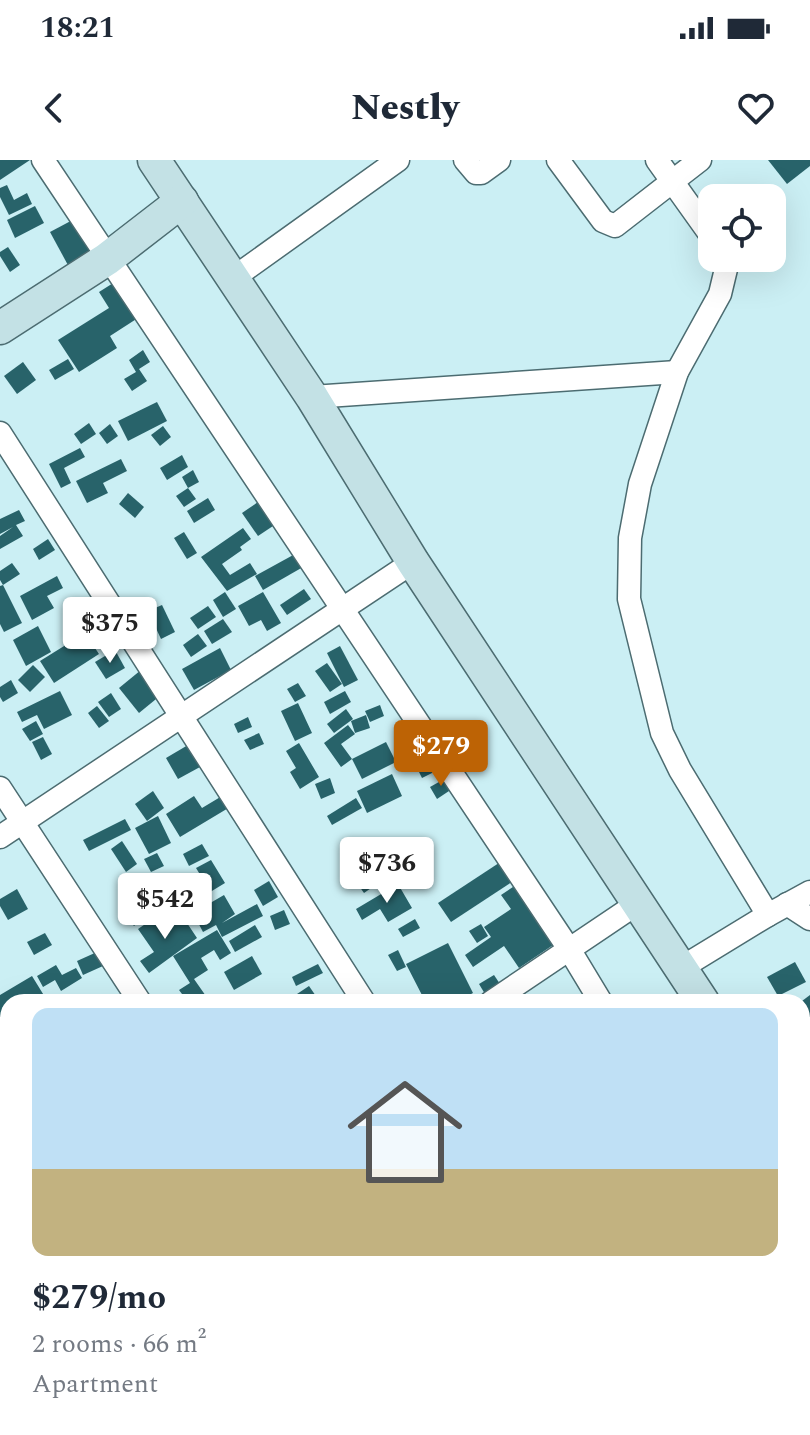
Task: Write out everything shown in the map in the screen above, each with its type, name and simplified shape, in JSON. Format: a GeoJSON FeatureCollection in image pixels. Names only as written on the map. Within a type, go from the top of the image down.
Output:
{"type":"FeatureCollection","features":[{"type":"Feature","properties":{"kind":"street"},"geometry":{"type":"LineString","coordinates":[[43,160],[596,994]]}},
{"type":"Feature","properties":{"kind":"street"},"geometry":{"type":"LineString","coordinates":[[154,160],[312,397],[413,562],[698,994]]}},
{"type":"Feature","properties":{"kind":"street"},"geometry":{"type":"LineString","coordinates":[[232,279],[398,160]]}},
{"type":"Feature","properties":{"kind":"street"},"geometry":{"type":"LineString","coordinates":[[465,160],[476,173],[481,173],[499,160]]}},
{"type":"Feature","properties":{"kind":"street"},"geometry":{"type":"LineString","coordinates":[[558,160],[603,221],[615,226],[700,160]]}},
{"type":"Feature","properties":{"kind":"street"},"geometry":{"type":"LineString","coordinates":[[657,160],[698,218]]}},
{"type":"Feature","properties":{"kind":"street"},"geometry":{"type":"LineString","coordinates":[[0,328],[107,259],[182,201]]}},
{"type":"Feature","properties":{"kind":"street"},"geometry":{"type":"LineString","coordinates":[[725,272],[720,294],[677,372],[640,484],[630,538],[629,599],[662,733],[680,770],[777,909],[810,919]]}},
{"type":"Feature","properties":{"kind":"street"},"geometry":{"type":"LineString","coordinates":[[312,397],[677,372]]}},
{"type":"Feature","properties":{"kind":"street"},"geometry":{"type":"LineString","coordinates":[[0,433],[359,994]]}},
{"type":"Feature","properties":{"kind":"street"},"geometry":{"type":"LineString","coordinates":[[0,837],[413,562]]}},
{"type":"Feature","properties":{"kind":"street"},"geometry":{"type":"LineString","coordinates":[[0,788],[135,994]]}},
{"type":"Feature","properties":{"kind":"street"},"geometry":{"type":"LineString","coordinates":[[681,968],[810,892]]}},
{"type":"Feature","properties":{"kind":"street"},"geometry":{"type":"LineString","coordinates":[[503,994],[638,903]]}},
{"type":"Feature","properties":{"kind":"building"},"geometry":{"type":"Polygon","coordinates":[[[0,160],[30,160],[0,180],[0,160]]]}},
{"type":"Feature","properties":{"kind":"building"},"geometry":{"type":"Polygon","coordinates":[[[768,160],[810,160],[810,166],[787,184],[768,160]]]}},
{"type":"Feature","properties":{"kind":"building"},"geometry":{"type":"Polygon","coordinates":[[[7,185],[14,200],[27,193],[32,204],[9,215],[0,197],[0,188],[7,185]]]}},
{"type":"Feature","properties":{"kind":"building"},"geometry":{"type":"Polygon","coordinates":[[[35,206],[44,223],[15,238],[7,220],[35,206]]]}},
{"type":"Feature","properties":{"kind":"building"},"geometry":{"type":"Polygon","coordinates":[[[82,215],[101,250],[69,267],[50,232],[82,215]]]}},
{"type":"Feature","properties":{"kind":"building"},"geometry":{"type":"Polygon","coordinates":[[[8,247],[20,265],[10,272],[0,256],[0,252],[8,247]]]}},
{"type":"Feature","properties":{"kind":"building"},"geometry":{"type":"Polygon","coordinates":[[[118,280],[141,316],[110,336],[117,348],[79,372],[58,340],[109,308],[99,292],[118,280]]]}},
{"type":"Feature","properties":{"kind":"building"},"geometry":{"type":"Polygon","coordinates":[[[143,350],[150,362],[139,369],[147,381],[132,391],[124,379],[136,372],[129,360],[143,350]]]}},
{"type":"Feature","properties":{"kind":"building"},"geometry":{"type":"Polygon","coordinates":[[[68,359],[74,369],[55,380],[49,370],[68,359]]]}},
{"type":"Feature","properties":{"kind":"building"},"geometry":{"type":"Polygon","coordinates":[[[23,362],[36,380],[17,394],[4,376],[23,362]]]}},
{"type":"Feature","properties":{"kind":"building"},"geometry":{"type":"Polygon","coordinates":[[[157,402],[167,421],[128,441],[118,421],[157,402]]]}},
{"type":"Feature","properties":{"kind":"building"},"geometry":{"type":"Polygon","coordinates":[[[89,423],[96,434],[81,444],[74,434],[89,423]]]}},
{"type":"Feature","properties":{"kind":"building"},"geometry":{"type":"Polygon","coordinates":[[[110,424],[118,436],[107,444],[99,433],[110,424]]]}},
{"type":"Feature","properties":{"kind":"building"},"geometry":{"type":"Polygon","coordinates":[[[163,426],[171,437],[160,446],[151,435],[163,426]]]}},
{"type":"Feature","properties":{"kind":"building"},"geometry":{"type":"Polygon","coordinates":[[[80,448],[85,457],[64,468],[71,483],[61,488],[49,464],[80,448]]]}},
{"type":"Feature","properties":{"kind":"building"},"geometry":{"type":"Polygon","coordinates":[[[182,455],[188,467],[167,480],[160,468],[182,455]]]}},
{"type":"Feature","properties":{"kind":"building"},"geometry":{"type":"Polygon","coordinates":[[[121,459],[127,471],[103,483],[108,493],[87,503],[76,481],[121,459]]]}},
{"type":"Feature","properties":{"kind":"building"},"geometry":{"type":"Polygon","coordinates":[[[193,470],[199,482],[188,488],[182,477],[193,470]]]}},
{"type":"Feature","properties":{"kind":"building"},"geometry":{"type":"Polygon","coordinates":[[[188,488],[196,499],[184,507],[176,496],[188,488]]]}},
{"type":"Feature","properties":{"kind":"building"},"geometry":{"type":"Polygon","coordinates":[[[128,493],[144,507],[135,518],[119,504],[128,493]]]}},
{"type":"Feature","properties":{"kind":"building"},"geometry":{"type":"Polygon","coordinates":[[[208,498],[215,510],[194,523],[187,511],[208,498]]]}},
{"type":"Feature","properties":{"kind":"building"},"geometry":{"type":"Polygon","coordinates":[[[261,500],[276,524],[258,536],[242,513],[261,500]]]}},
{"type":"Feature","properties":{"kind":"building"},"geometry":{"type":"Polygon","coordinates":[[[19,510],[25,521],[16,525],[23,536],[0,549],[0,536],[13,527],[0,534],[0,519],[19,510]]]}},
{"type":"Feature","properties":{"kind":"building"},"geometry":{"type":"Polygon","coordinates":[[[243,528],[251,539],[240,547],[242,550],[222,564],[230,575],[250,563],[257,574],[227,591],[201,557],[243,528]]]}},
{"type":"Feature","properties":{"kind":"building"},"geometry":{"type":"Polygon","coordinates":[[[184,532],[197,553],[187,559],[174,538],[184,532]]]}},
{"type":"Feature","properties":{"kind":"building"},"geometry":{"type":"Polygon","coordinates":[[[48,539],[55,550],[39,560],[33,549],[48,539]]]}},
{"type":"Feature","properties":{"kind":"building"},"geometry":{"type":"Polygon","coordinates":[[[295,554],[303,567],[263,590],[255,576],[295,554]]]}},
{"type":"Feature","properties":{"kind":"building"},"geometry":{"type":"Polygon","coordinates":[[[12,563],[20,574],[3,585],[0,571],[12,563]]]}},
{"type":"Feature","properties":{"kind":"building"},"geometry":{"type":"Polygon","coordinates":[[[57,576],[63,588],[47,596],[54,608],[32,620],[20,596],[57,576]]]}},
{"type":"Feature","properties":{"kind":"building"},"geometry":{"type":"Polygon","coordinates":[[[3,585],[22,623],[4,632],[0,624],[0,586],[3,585]]]}},
{"type":"Feature","properties":{"kind":"building"},"geometry":{"type":"Polygon","coordinates":[[[304,589],[311,599],[287,615],[280,605],[304,589]]]}},
{"type":"Feature","properties":{"kind":"building"},"geometry":{"type":"Polygon","coordinates":[[[225,592],[236,609],[223,617],[213,600],[225,592]]]}},
{"type":"Feature","properties":{"kind":"building"},"geometry":{"type":"Polygon","coordinates":[[[263,592],[281,623],[267,631],[261,620],[249,626],[238,606],[263,592]]]}},
{"type":"Feature","properties":{"kind":"building"},"geometry":{"type":"Polygon","coordinates":[[[162,605],[175,632],[161,639],[148,611],[162,605]]]}},
{"type":"Feature","properties":{"kind":"building"},"geometry":{"type":"Polygon","coordinates":[[[208,606],[216,617],[198,629],[190,618],[208,606]]]}},
{"type":"Feature","properties":{"kind":"building"},"geometry":{"type":"Polygon","coordinates":[[[223,619],[232,632],[212,644],[204,631],[223,619]]]}},
{"type":"Feature","properties":{"kind":"building"},"geometry":{"type":"Polygon","coordinates":[[[116,625],[124,641],[108,648],[101,632],[116,625]]]}},
{"type":"Feature","properties":{"kind":"building"},"geometry":{"type":"Polygon","coordinates":[[[38,626],[51,652],[26,666],[13,640],[38,626]]]}},
{"type":"Feature","properties":{"kind":"building"},"geometry":{"type":"Polygon","coordinates":[[[85,633],[99,654],[54,683],[40,661],[85,633]]]}},
{"type":"Feature","properties":{"kind":"building"},"geometry":{"type":"Polygon","coordinates":[[[198,634],[207,646],[191,657],[183,645],[198,634]]]}},
{"type":"Feature","properties":{"kind":"building"},"geometry":{"type":"Polygon","coordinates":[[[340,646],[358,680],[344,687],[327,653],[340,646]]]}},
{"type":"Feature","properties":{"kind":"building"},"geometry":{"type":"Polygon","coordinates":[[[220,648],[231,670],[194,690],[182,669],[220,648]]]}},
{"type":"Feature","properties":{"kind":"building"},"geometry":{"type":"Polygon","coordinates":[[[115,650],[125,668],[106,679],[95,662],[115,650]]]}},
{"type":"Feature","properties":{"kind":"building"},"geometry":{"type":"Polygon","coordinates":[[[327,663],[342,684],[330,692],[315,671],[327,663]]]}},
{"type":"Feature","properties":{"kind":"building"},"geometry":{"type":"Polygon","coordinates":[[[33,665],[45,677],[30,692],[18,680],[33,665]]]}},
{"type":"Feature","properties":{"kind":"building"},"geometry":{"type":"Polygon","coordinates":[[[141,670],[161,695],[139,713],[119,688],[141,670]]]}},
{"type":"Feature","properties":{"kind":"building"},"geometry":{"type":"Polygon","coordinates":[[[11,680],[18,693],[3,702],[0,687],[11,680]]]}},
{"type":"Feature","properties":{"kind":"building"},"geometry":{"type":"Polygon","coordinates":[[[298,683],[306,696],[295,702],[287,689],[298,683]]]}},
{"type":"Feature","properties":{"kind":"building"},"geometry":{"type":"Polygon","coordinates":[[[60,691],[72,715],[44,729],[37,715],[22,722],[17,712],[60,691]]]}},
{"type":"Feature","properties":{"kind":"building"},"geometry":{"type":"Polygon","coordinates":[[[345,691],[351,702],[330,714],[324,702],[345,691]]]}},
{"type":"Feature","properties":{"kind":"building"},"geometry":{"type":"Polygon","coordinates":[[[111,693],[121,709],[109,717],[98,702],[111,693]]]}},
{"type":"Feature","properties":{"kind":"building"},"geometry":{"type":"Polygon","coordinates":[[[298,703],[312,733],[295,741],[281,711],[298,703]]]}},
{"type":"Feature","properties":{"kind":"building"},"geometry":{"type":"Polygon","coordinates":[[[380,705],[384,716],[370,722],[365,711],[380,705]]]}},
{"type":"Feature","properties":{"kind":"building"},"geometry":{"type":"Polygon","coordinates":[[[97,706],[109,721],[99,728],[88,713],[97,706]]]}},
{"type":"Feature","properties":{"kind":"building"},"geometry":{"type":"Polygon","coordinates":[[[346,709],[353,719],[334,733],[327,724],[346,709]]]}},
{"type":"Feature","properties":{"kind":"building"},"geometry":{"type":"Polygon","coordinates":[[[366,715],[370,728],[355,733],[351,721],[366,715]]]}},
{"type":"Feature","properties":{"kind":"building"},"geometry":{"type":"Polygon","coordinates":[[[248,717],[252,727],[238,733],[234,724],[248,717]]]}},
{"type":"Feature","properties":{"kind":"building"},"geometry":{"type":"Polygon","coordinates":[[[36,721],[43,734],[30,741],[22,729],[36,721]]]}},
{"type":"Feature","properties":{"kind":"building"},"geometry":{"type":"Polygon","coordinates":[[[348,725],[355,734],[341,744],[352,759],[341,767],[324,743],[348,725]]]}},
{"type":"Feature","properties":{"kind":"building"},"geometry":{"type":"Polygon","coordinates":[[[259,733],[264,744],[250,750],[244,740],[259,733]]]}},
{"type":"Feature","properties":{"kind":"building"},"geometry":{"type":"Polygon","coordinates":[[[43,737],[52,754],[41,760],[32,742],[43,737]]]}},
{"type":"Feature","properties":{"kind":"building"},"geometry":{"type":"Polygon","coordinates":[[[386,742],[396,762],[362,779],[352,759],[386,742]]]}},
{"type":"Feature","properties":{"kind":"building"},"geometry":{"type":"Polygon","coordinates":[[[299,743],[319,777],[300,789],[290,772],[296,768],[286,751],[299,743]]]}},
{"type":"Feature","properties":{"kind":"building"},"geometry":{"type":"Polygon","coordinates":[[[188,745],[200,767],[178,779],[166,758],[188,745]]]}},
{"type":"Feature","properties":{"kind":"building"},"geometry":{"type":"Polygon","coordinates":[[[408,749],[414,758],[402,767],[396,759],[408,749]]]}},
{"type":"Feature","properties":{"kind":"building"},"geometry":{"type":"Polygon","coordinates":[[[430,758],[436,771],[422,778],[416,766],[430,758]]]}},
{"type":"Feature","properties":{"kind":"building"},"geometry":{"type":"Polygon","coordinates":[[[392,774],[402,796],[367,813],[357,791],[392,774]]]}},
{"type":"Feature","properties":{"kind":"building"},"geometry":{"type":"Polygon","coordinates":[[[330,778],[335,793],[321,799],[315,784],[330,778]]]}},
{"type":"Feature","properties":{"kind":"building"},"geometry":{"type":"Polygon","coordinates":[[[446,778],[452,789],[437,799],[430,787],[446,778]]]}},
{"type":"Feature","properties":{"kind":"building"},"geometry":{"type":"Polygon","coordinates":[[[153,791],[164,808],[147,821],[135,804],[153,791]]]}},
{"type":"Feature","properties":{"kind":"building"},"geometry":{"type":"Polygon","coordinates":[[[194,796],[202,808],[222,796],[230,807],[180,837],[166,814],[194,796]]]}},
{"type":"Feature","properties":{"kind":"building"},"geometry":{"type":"Polygon","coordinates":[[[356,798],[362,808],[332,825],[327,816],[356,798]]]}},
{"type":"Feature","properties":{"kind":"building"},"geometry":{"type":"Polygon","coordinates":[[[158,816],[171,843],[149,854],[135,828],[158,816]]]}},
{"type":"Feature","properties":{"kind":"building"},"geometry":{"type":"Polygon","coordinates":[[[125,819],[131,830],[89,851],[83,840],[125,819]]]}},
{"type":"Feature","properties":{"kind":"building"},"geometry":{"type":"Polygon","coordinates":[[[122,841],[137,864],[126,872],[111,849],[122,841]]]}},
{"type":"Feature","properties":{"kind":"building"},"geometry":{"type":"Polygon","coordinates":[[[202,844],[209,856],[189,866],[183,854],[202,844]]]}},
{"type":"Feature","properties":{"kind":"building"},"geometry":{"type":"Polygon","coordinates":[[[396,852],[403,866],[393,872],[385,857],[396,852]]]}},
{"type":"Feature","properties":{"kind":"building"},"geometry":{"type":"Polygon","coordinates":[[[157,853],[164,866],[151,872],[144,859],[157,853]]]}},
{"type":"Feature","properties":{"kind":"building"},"geometry":{"type":"Polygon","coordinates":[[[379,857],[390,875],[364,893],[352,876],[379,857]]]}},
{"type":"Feature","properties":{"kind":"building"},"geometry":{"type":"Polygon","coordinates":[[[505,859],[518,878],[451,922],[438,903],[505,859]]]}},
{"type":"Feature","properties":{"kind":"building"},"geometry":{"type":"Polygon","coordinates":[[[211,860],[225,883],[197,900],[191,888],[204,881],[196,868],[211,860]]]}},
{"type":"Feature","properties":{"kind":"building"},"geometry":{"type":"Polygon","coordinates":[[[177,878],[190,904],[168,915],[156,889],[177,878]]]}},
{"type":"Feature","properties":{"kind":"building"},"geometry":{"type":"Polygon","coordinates":[[[269,881],[278,897],[263,906],[254,890],[269,881]]]}},
{"type":"Feature","properties":{"kind":"building"},"geometry":{"type":"Polygon","coordinates":[[[398,884],[412,908],[388,922],[380,909],[362,920],[356,909],[398,884]]]}},
{"type":"Feature","properties":{"kind":"building"},"geometry":{"type":"Polygon","coordinates":[[[516,885],[556,943],[519,968],[504,946],[473,967],[465,955],[491,937],[484,927],[511,909],[501,895],[516,885]]]}},
{"type":"Feature","properties":{"kind":"building"},"geometry":{"type":"Polygon","coordinates":[[[17,889],[28,909],[8,920],[0,906],[0,899],[17,889]]]}},
{"type":"Feature","properties":{"kind":"building"},"geometry":{"type":"Polygon","coordinates":[[[224,895],[235,914],[222,923],[257,904],[263,916],[222,937],[216,925],[203,932],[193,913],[224,895]]]}},
{"type":"Feature","properties":{"kind":"building"},"geometry":{"type":"Polygon","coordinates":[[[142,898],[152,911],[134,926],[123,913],[142,898]]]}},
{"type":"Feature","properties":{"kind":"building"},"geometry":{"type":"Polygon","coordinates":[[[284,910],[290,924],[275,930],[270,916],[284,910]]]}},
{"type":"Feature","properties":{"kind":"building"},"geometry":{"type":"Polygon","coordinates":[[[183,917],[197,938],[149,973],[140,961],[154,952],[138,929],[154,918],[163,931],[183,917]]]}},
{"type":"Feature","properties":{"kind":"building"},"geometry":{"type":"Polygon","coordinates":[[[415,919],[420,928],[403,937],[398,929],[415,919]]]}},
{"type":"Feature","properties":{"kind":"building"},"geometry":{"type":"Polygon","coordinates":[[[481,924],[488,936],[477,943],[469,931],[481,924]]]}},
{"type":"Feature","properties":{"kind":"building"},"geometry":{"type":"Polygon","coordinates":[[[255,925],[262,937],[235,952],[229,941],[255,925]]]}},
{"type":"Feature","properties":{"kind":"building"},"geometry":{"type":"Polygon","coordinates":[[[217,930],[231,953],[220,960],[214,950],[201,958],[208,970],[194,979],[204,994],[182,994],[179,990],[190,983],[173,956],[217,930]]]}},
{"type":"Feature","properties":{"kind":"building"},"geometry":{"type":"Polygon","coordinates":[[[45,933],[52,945],[34,955],[27,942],[45,933]]]}},
{"type":"Feature","properties":{"kind":"building"},"geometry":{"type":"Polygon","coordinates":[[[448,943],[473,993],[421,994],[406,964],[448,943]]]}},
{"type":"Feature","properties":{"kind":"building"},"geometry":{"type":"Polygon","coordinates":[[[398,950],[406,967],[397,971],[388,955],[398,950]]]}},
{"type":"Feature","properties":{"kind":"building"},"geometry":{"type":"Polygon","coordinates":[[[97,952],[103,966],[83,975],[77,961],[97,952]]]}},
{"type":"Feature","properties":{"kind":"building"},"geometry":{"type":"Polygon","coordinates":[[[252,956],[262,974],[234,990],[224,972],[252,956]]]}},
{"type":"Feature","properties":{"kind":"building"},"geometry":{"type":"Polygon","coordinates":[[[795,962],[806,982],[777,994],[767,977],[795,962]]]}},
{"type":"Feature","properties":{"kind":"building"},"geometry":{"type":"Polygon","coordinates":[[[318,964],[323,973],[296,986],[292,977],[318,964]]]}},
{"type":"Feature","properties":{"kind":"building"},"geometry":{"type":"Polygon","coordinates":[[[56,965],[62,975],[76,968],[82,978],[61,991],[55,980],[43,987],[37,976],[56,965]]]}},
{"type":"Feature","properties":{"kind":"building"},"geometry":{"type":"Polygon","coordinates":[[[494,975],[500,984],[485,994],[479,984],[494,975]]]}},
{"type":"Feature","properties":{"kind":"building"},"geometry":{"type":"Polygon","coordinates":[[[32,976],[43,994],[2,994],[32,976]]]}},
{"type":"Feature","properties":{"kind":"building"},"geometry":{"type":"Polygon","coordinates":[[[309,986],[314,994],[297,994],[309,986]]]}}]}
